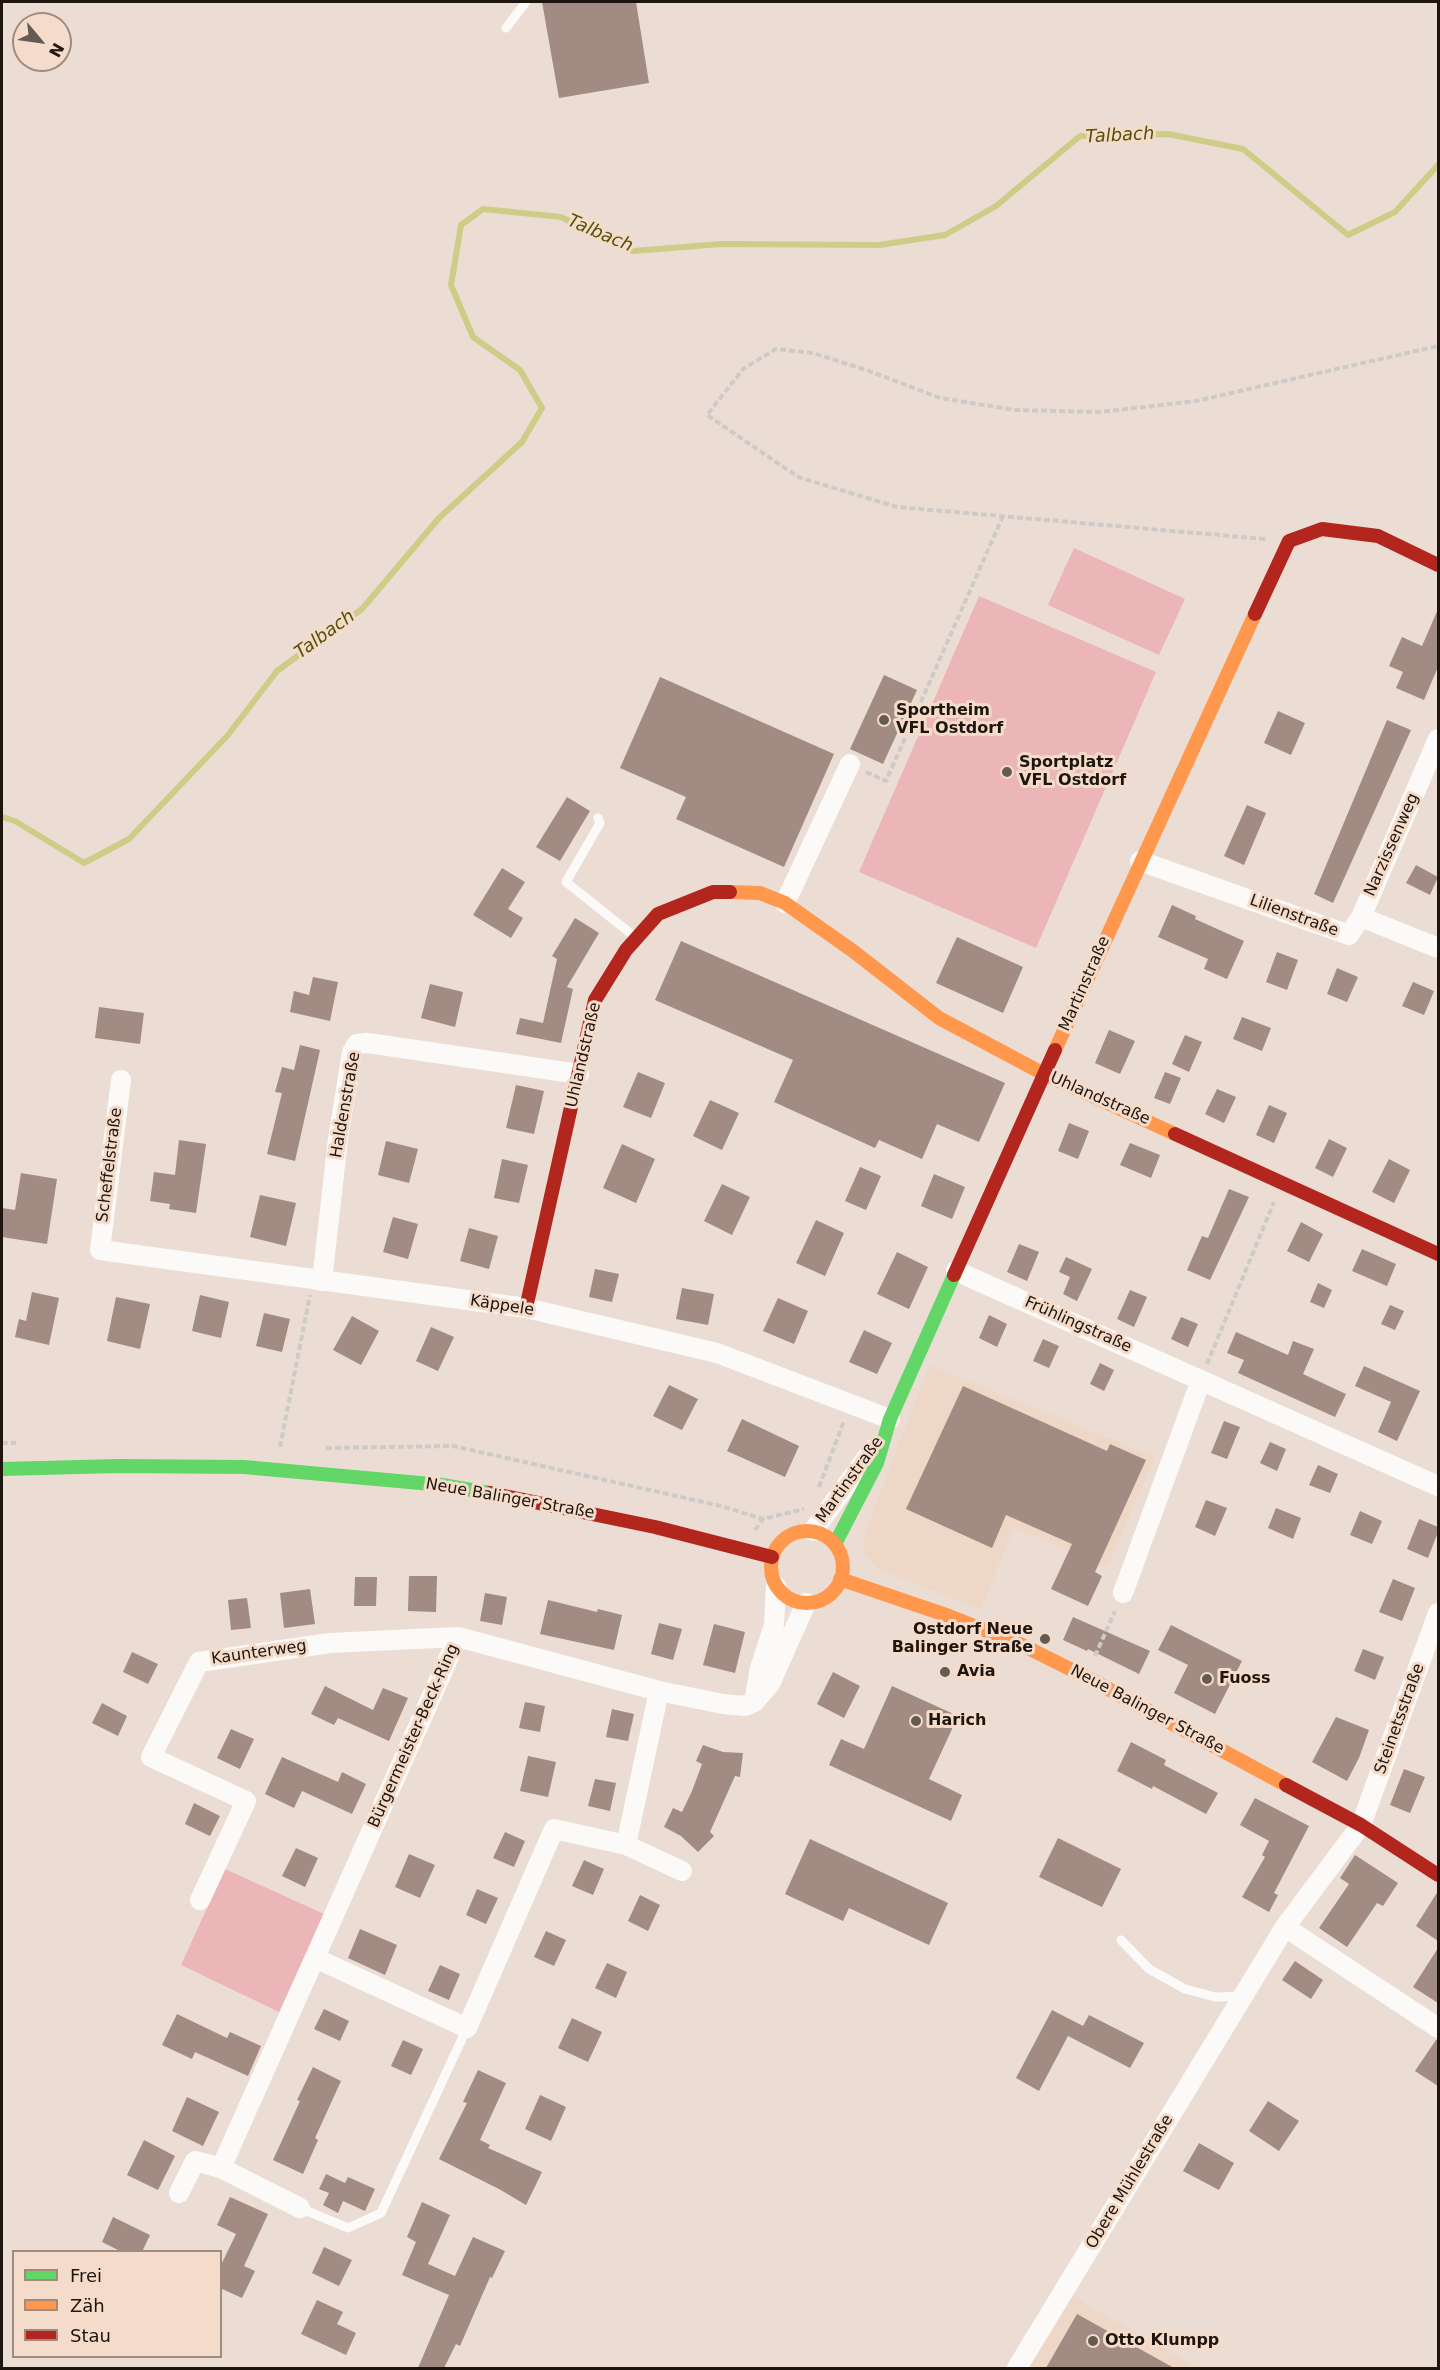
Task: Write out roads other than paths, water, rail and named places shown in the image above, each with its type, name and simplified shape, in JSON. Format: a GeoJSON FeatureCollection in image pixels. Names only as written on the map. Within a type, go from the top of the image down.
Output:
{"type":"FeatureCollection","features":[{"type":"Feature","properties":{"kind":"street","name":"Martinstraße"},"geometry":{"type":"LineString","coordinates":[[835,1544],[877,1463],[888,1424],[956,1270],[1140,861],[1289,541],[1322,528],[1378,536],[1438,565]]}},
{"type":"Feature","properties":{"kind":"street","name":"Narzissenweg"},"geometry":{"type":"LineString","coordinates":[[1361,918],[1438,740]]}},
{"type":"Feature","properties":{"kind":"street"},"geometry":{"type":"LineString","coordinates":[[785,903],[850,764]]}},
{"type":"Feature","properties":{"kind":"street","name":"Lilienstraße"},"geometry":{"type":"LineString","coordinates":[[1140,861],[1349,935],[1361,918],[1438,948]]}},
{"type":"Feature","properties":{"kind":"street","name":"Uhlandstraße"},"geometry":{"type":"LineString","coordinates":[[526,1308],[595,1000],[626,950],[658,914],[713,892],[760,893],[785,903],[853,951],[939,1018],[1044,1074],[1438,1254]]}},
{"type":"Feature","properties":{"kind":"street","name":"Haldenstraße"},"geometry":{"type":"LineString","coordinates":[[318,1281],[352,1053],[357,1044],[368,1043],[579,1074]]}},
{"type":"Feature","properties":{"kind":"street","name":"Scheffelstraße"},"geometry":{"type":"LineString","coordinates":[[100,1250],[121,1080]]}},
{"type":"Feature","properties":{"kind":"street","name":"Käppele"},"geometry":{"type":"LineString","coordinates":[[100,1250],[526,1308],[717,1353],[850,1404],[888,1424]]}},
{"type":"Feature","properties":{"kind":"street","name":"Frühlingstraße"},"geometry":{"type":"LineString","coordinates":[[956,1270],[1438,1486]]}},
{"type":"Feature","properties":{"kind":"street"},"geometry":{"type":"LineString","coordinates":[[1123,1593],[1201,1380]]}},
{"type":"Feature","properties":{"kind":"street","name":"Martinstraße"},"geometry":{"type":"LineString","coordinates":[[813,1531],[888,1424]]}},
{"type":"Feature","properties":{"kind":"street","name":"Neue Balinger Straße"},"geometry":{"type":"LineString","coordinates":[[2,1469],[117,1466],[244,1467],[345,1474],[442,1485],[536,1501],[655,1527],[772,1557]]}},
{"type":"Feature","properties":{"kind":"street"},"geometry":{"type":"LineString","coordinates":[[754,1702],[760,1668],[774,1625],[776,1586],[771,1571],[772,1557],[778,1544],[790,1535],[813,1531],[825,1535],[835,1544],[843,1564],[840,1579],[834,1591],[823,1599],[806,1603],[789,1599],[776,1586]]}},
{"type":"Feature","properties":{"kind":"street","name":"Neue Balinger Straße"},"geometry":{"type":"LineString","coordinates":[[840,1579],[949,1616],[999,1636],[1086,1677],[1361,1825],[1438,1875]]}},
{"type":"Feature","properties":{"kind":"street"},"geometry":{"type":"LineString","coordinates":[[754,1702],[770,1684],[806,1603]]}},
{"type":"Feature","properties":{"kind":"street","name":"Steinetsstraße"},"geometry":{"type":"LineString","coordinates":[[1361,1825],[1438,1613]]}},
{"type":"Feature","properties":{"kind":"street","name":"Bürgermeister-Beck-Ring"},"geometry":{"type":"LineString","coordinates":[[221,2168],[458,1637],[659,1691],[723,1704],[745,1706],[754,1702]]}},
{"type":"Feature","properties":{"kind":"street","name":"Kaunterweg"},"geometry":{"type":"LineString","coordinates":[[200,1900],[246,1801],[151,1757],[199,1662],[330,1643],[458,1637]]}},
{"type":"Feature","properties":{"kind":"street"},"geometry":{"type":"LineString","coordinates":[[626,1845],[659,1691]]}},
{"type":"Feature","properties":{"kind":"street","name":"Obere Mühlestraße"},"geometry":{"type":"LineString","coordinates":[[1017,2368],[1285,1926],[1361,1825]]}},
{"type":"Feature","properties":{"kind":"street"},"geometry":{"type":"LineString","coordinates":[[315,1958],[467,2028],[554,1829],[626,1845],[682,1870]]}},
{"type":"Feature","properties":{"kind":"street"},"geometry":{"type":"LineString","coordinates":[[1285,1926],[1438,2028]]}},
{"type":"Feature","properties":{"kind":"street"},"geometry":{"type":"LineString","coordinates":[[178,2193],[195,2161],[221,2168],[300,2208]]}},
{"type":"Feature","properties":{"kind":"lane"},"geometry":{"type":"LineString","coordinates":[[506,28],[526,2]]}},
{"type":"Feature","properties":{"kind":"lane"},"geometry":{"type":"LineString","coordinates":[[598,818],[600,823],[566,882],[636,938]]}},
{"type":"Feature","properties":{"kind":"lane"},"geometry":{"type":"LineString","coordinates":[[1121,1940],[1149,1969],[1185,1989],[1215,1997],[1243,1996]]}},
{"type":"Feature","properties":{"kind":"lane"},"geometry":{"type":"LineString","coordinates":[[300,2208],[348,2228],[381,2213],[467,2028]]}},
{"type":"Feature","properties":{"kind":"waterway","name":"Talbach"},"geometry":{"type":"LineString","coordinates":[[2,817],[15,821],[84,863],[129,839],[228,735],[277,671],[362,609],[439,518],[522,442],[542,408],[520,370],[473,337],[451,285],[461,225],[483,209],[561,217],[633,251],[721,244],[879,245],[945,235],[996,206],[1080,136],[1168,134],[1243,149],[1348,235],[1395,212],[1438,165]]}},
{"type":"Feature","properties":{"kind":"place","name":"Sportheim VFL Ostdorf"},"geometry":{"type":"Point","coordinates":[884,720]}},
{"type":"Feature","properties":{"kind":"place","name":"Sportplatz VFL Ostdorf"},"geometry":{"type":"Point","coordinates":[1007,772]}},
{"type":"Feature","properties":{"kind":"place","name":"Ostdorf Neue Balinger Straße"},"geometry":{"type":"Point","coordinates":[1045,1639]}},
{"type":"Feature","properties":{"kind":"place","name":"Avia"},"geometry":{"type":"Point","coordinates":[945,1672]}},
{"type":"Feature","properties":{"kind":"place","name":"Fuoss"},"geometry":{"type":"Point","coordinates":[1207,1679]}},
{"type":"Feature","properties":{"kind":"place","name":"Harich"},"geometry":{"type":"Point","coordinates":[916,1721]}},
{"type":"Feature","properties":{"kind":"place","name":"Otto Klumpp"},"geometry":{"type":"Point","coordinates":[1093,2341]}}]}
